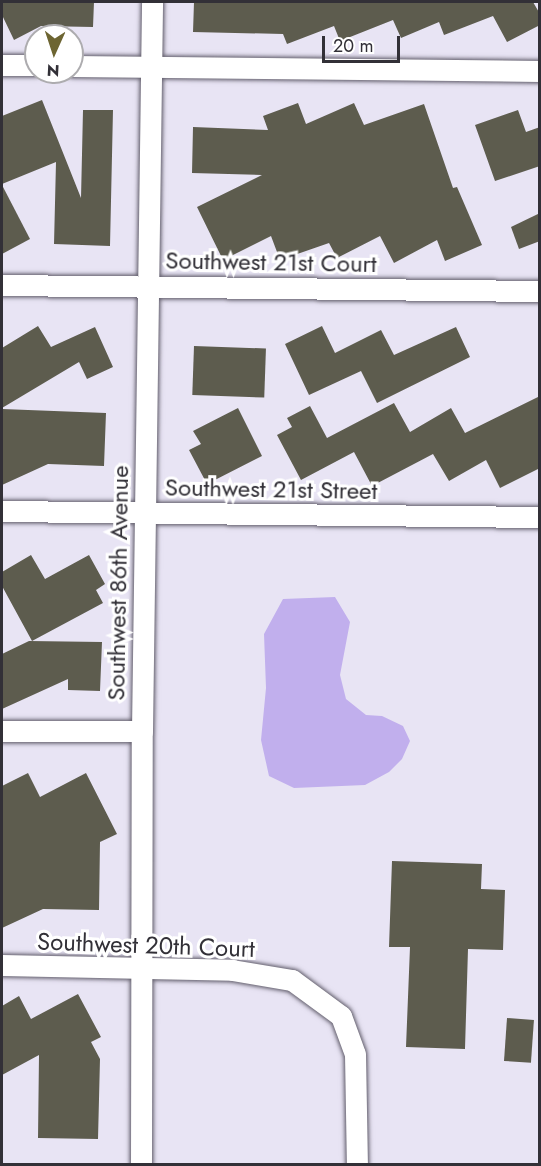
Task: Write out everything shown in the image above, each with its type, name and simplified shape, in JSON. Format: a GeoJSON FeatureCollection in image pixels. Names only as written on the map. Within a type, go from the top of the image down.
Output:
{"type":"FeatureCollection","features":[{"type":"Feature","properties":{"kind":"street","name":"Southwest 86th Avenue"},"geometry":{"type":"LineString","coordinates":[[141,1164],[142,731],[152,2]]}},
{"type":"Feature","properties":{"kind":"street"},"geometry":{"type":"LineString","coordinates":[[2,65],[24,65]]}},
{"type":"Feature","properties":{"kind":"street"},"geometry":{"type":"LineString","coordinates":[[84,66],[540,71]]}},
{"type":"Feature","properties":{"kind":"street","name":"Southwest 21st Court"},"geometry":{"type":"LineString","coordinates":[[2,285],[540,291]]}},
{"type":"Feature","properties":{"kind":"street","name":"Southwest 21st Street"},"geometry":{"type":"LineString","coordinates":[[2,511],[540,517]]}},
{"type":"Feature","properties":{"kind":"street"},"geometry":{"type":"LineString","coordinates":[[2,731],[142,731]]}},
{"type":"Feature","properties":{"kind":"street","name":"Southwest 20th Court"},"geometry":{"type":"LineString","coordinates":[[2,965],[232,970],[292,980],[341,1016],[355,1054],[357,1164]]}},
{"type":"Feature","properties":{"kind":"shaded area"},"geometry":{"type":"Polygon","coordinates":[[[335,597],[350,622],[340,675],[346,699],[366,715],[382,716],[403,726],[410,741],[402,759],[389,772],[365,785],[294,788],[269,776],[261,740],[266,688],[264,634],[283,599],[335,597]]]}},
{"type":"Feature","properties":{"kind":"building"},"geometry":{"type":"Polygon","coordinates":[[[2,2],[94,2],[93,27],[84,27],[84,24],[24,24],[24,35],[14,40],[2,15],[2,2]]]}},
{"type":"Feature","properties":{"kind":"building"},"geometry":{"type":"Polygon","coordinates":[[[194,2],[533,2],[540,14],[540,25],[507,42],[493,16],[444,35],[439,22],[401,38],[393,20],[340,41],[334,26],[287,44],[283,34],[193,32],[194,2]]]}},
{"type":"Feature","properties":{"kind":"building"},"geometry":{"type":"Polygon","coordinates":[[[42,100],[81,198],[83,110],[113,110],[110,246],[54,244],[56,162],[2,184],[2,116],[42,100]]]}},
{"type":"Feature","properties":{"kind":"building"},"geometry":{"type":"Polygon","coordinates":[[[298,103],[306,124],[354,103],[364,125],[424,104],[453,188],[457,187],[482,245],[445,261],[437,240],[394,263],[380,236],[337,258],[329,243],[280,260],[271,236],[223,260],[197,207],[262,175],[192,173],[193,127],[268,130],[263,116],[298,103]]]}},
{"type":"Feature","properties":{"kind":"building"},"geometry":{"type":"Polygon","coordinates":[[[518,110],[526,132],[540,127],[540,166],[495,181],[475,125],[518,110]]]}},
{"type":"Feature","properties":{"kind":"building"},"geometry":{"type":"Polygon","coordinates":[[[2,185],[30,239],[2,254],[2,185]]]}},
{"type":"Feature","properties":{"kind":"building"},"geometry":{"type":"Polygon","coordinates":[[[540,213],[540,241],[519,249],[511,227],[540,213]]]}},
{"type":"Feature","properties":{"kind":"building"},"geometry":{"type":"Polygon","coordinates":[[[38,326],[51,347],[95,327],[113,367],[87,379],[79,362],[2,408],[2,348],[38,326]]]}},
{"type":"Feature","properties":{"kind":"building"},"geometry":{"type":"Polygon","coordinates":[[[322,326],[335,353],[381,330],[394,355],[456,327],[470,357],[377,403],[361,371],[309,395],[285,344],[322,326]]]}},
{"type":"Feature","properties":{"kind":"building"},"geometry":{"type":"Polygon","coordinates":[[[194,346],[266,349],[264,397],[192,395],[194,346]]]}},
{"type":"Feature","properties":{"kind":"building"},"geometry":{"type":"Polygon","coordinates":[[[540,396],[540,468],[500,488],[486,460],[449,481],[433,454],[372,486],[354,452],[301,480],[277,435],[292,427],[287,418],[310,406],[327,438],[394,403],[410,432],[451,408],[465,433],[540,396]]]}},
{"type":"Feature","properties":{"kind":"building"},"geometry":{"type":"Polygon","coordinates":[[[238,408],[262,456],[207,484],[189,450],[201,444],[193,431],[238,408]]]}},
{"type":"Feature","properties":{"kind":"building"},"geometry":{"type":"Polygon","coordinates":[[[2,409],[106,413],[104,466],[48,464],[2,485],[2,409]]]}},
{"type":"Feature","properties":{"kind":"building"},"geometry":{"type":"Polygon","coordinates":[[[31,555],[45,579],[89,555],[105,584],[96,590],[103,603],[32,641],[2,586],[2,572],[31,555]]]}},
{"type":"Feature","properties":{"kind":"building"},"geometry":{"type":"Polygon","coordinates":[[[29,641],[102,642],[100,691],[68,690],[68,679],[2,709],[2,654],[29,641]]]}},
{"type":"Feature","properties":{"kind":"building"},"geometry":{"type":"Polygon","coordinates":[[[28,773],[40,797],[86,773],[117,834],[100,842],[99,910],[43,909],[2,928],[2,786],[28,773]]]}},
{"type":"Feature","properties":{"kind":"building"},"geometry":{"type":"Polygon","coordinates":[[[392,861],[482,864],[481,889],[505,890],[503,950],[468,949],[465,1049],[406,1047],[410,947],[389,947],[392,861]]]}},
{"type":"Feature","properties":{"kind":"building"},"geometry":{"type":"Polygon","coordinates":[[[78,994],[101,1037],[91,1042],[100,1059],[98,1139],[38,1138],[39,1055],[2,1075],[2,1006],[19,996],[31,1019],[78,994]]]}},
{"type":"Feature","properties":{"kind":"building"},"geometry":{"type":"Polygon","coordinates":[[[507,1018],[534,1020],[531,1063],[504,1061],[507,1018]]]}}]}
